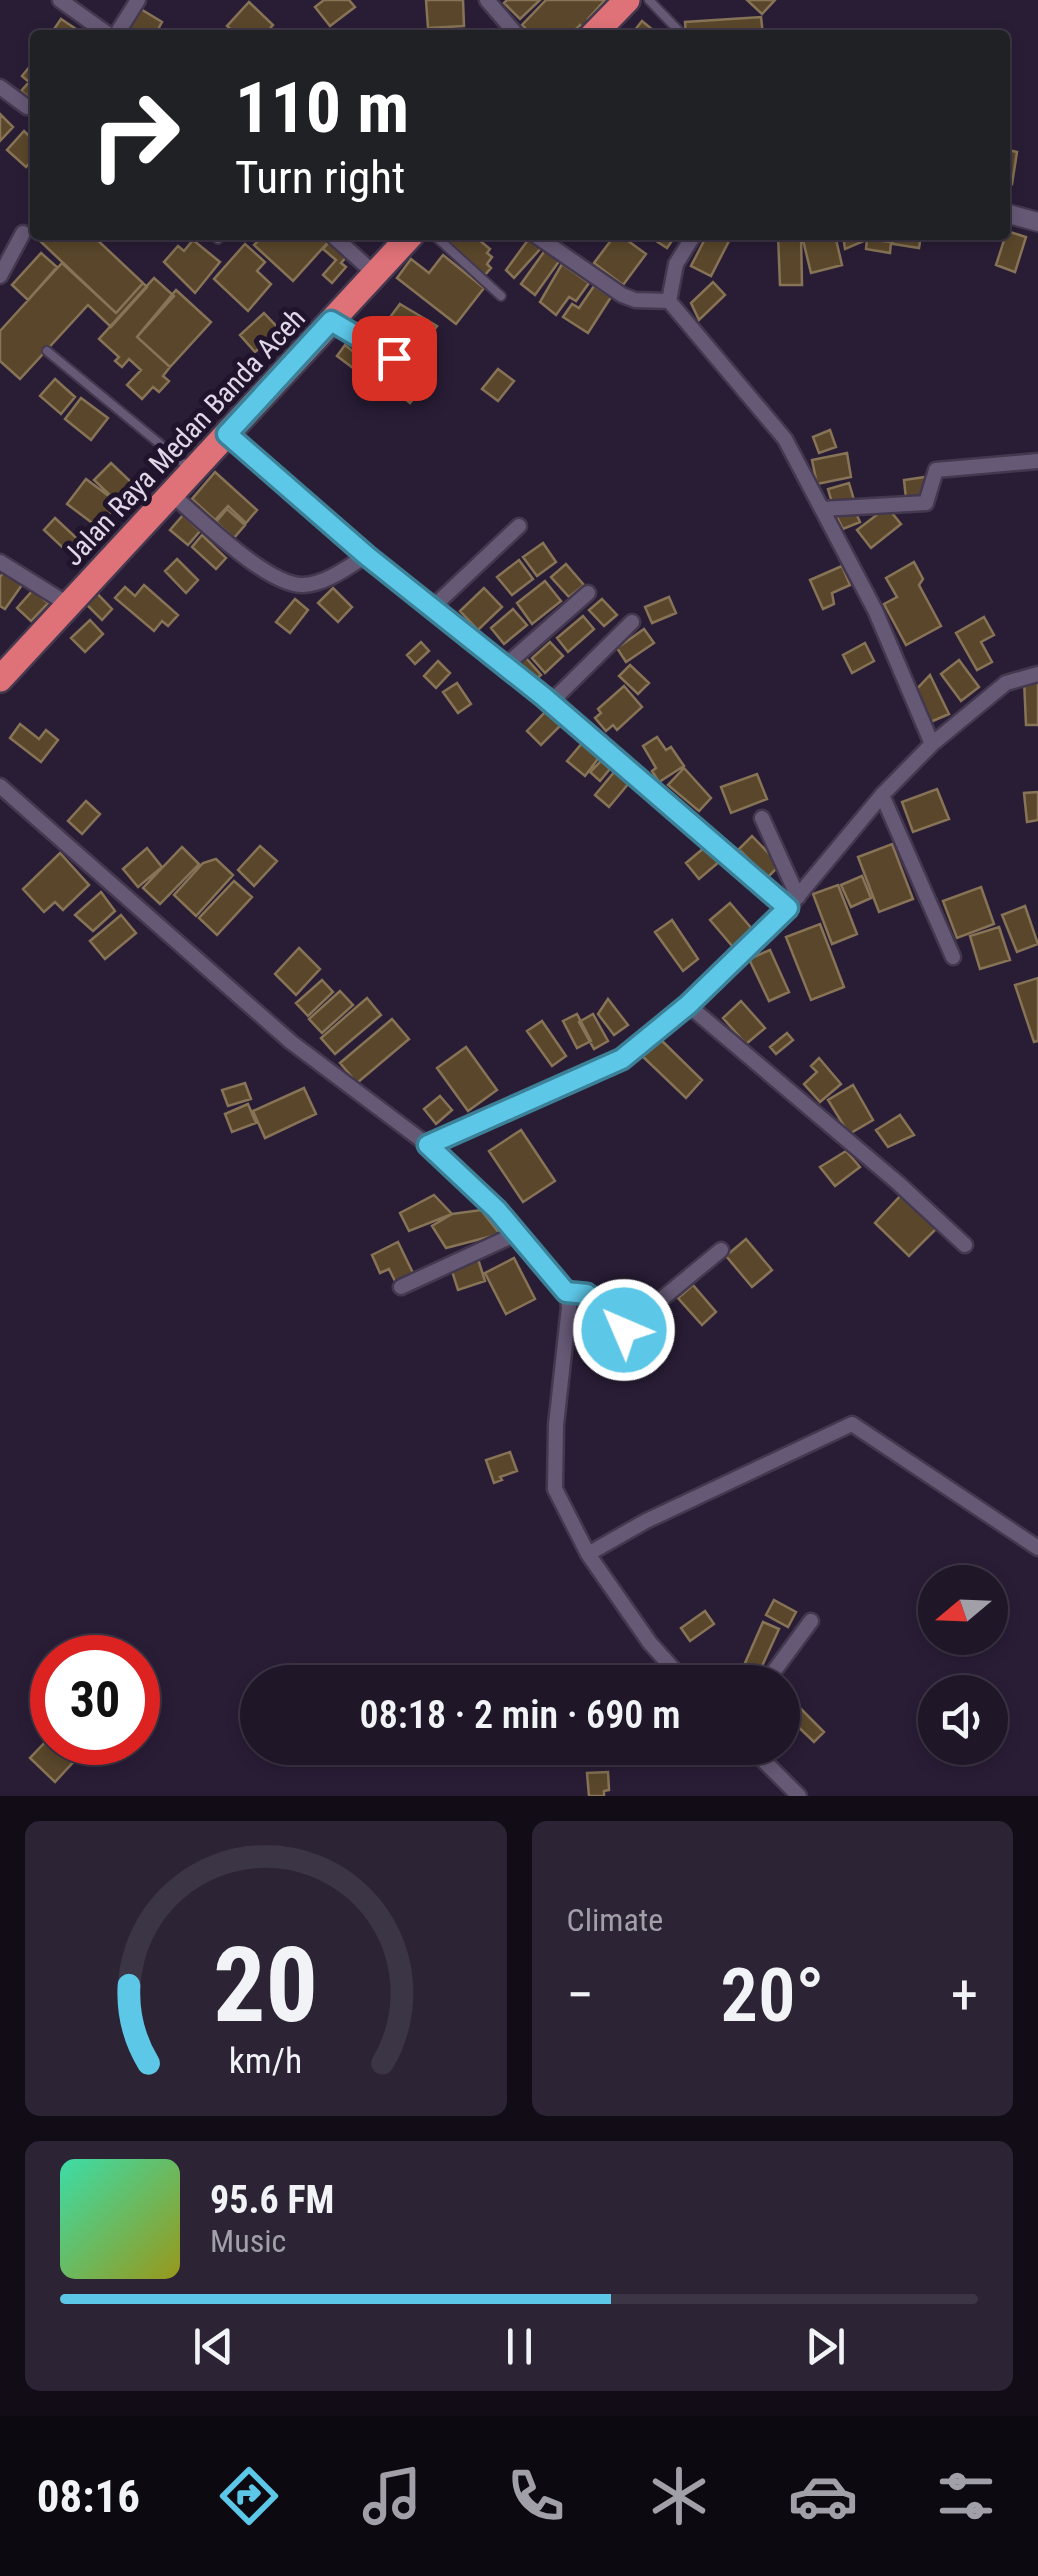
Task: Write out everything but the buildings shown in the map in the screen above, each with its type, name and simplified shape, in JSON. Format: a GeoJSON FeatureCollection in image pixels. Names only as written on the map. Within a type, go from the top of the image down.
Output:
{"type":"FeatureCollection","features":[{"type":"Feature","properties":{"kind":"highway"},"geometry":{"type":"LineString","coordinates":[[598,30],[627,0]]}},
{"type":"Feature","properties":{"kind":"highway","name":"Jalan Raya Medan Banda Aceh"},"geometry":{"type":"LineString","coordinates":[[0,679],[406,240]]}},
{"type":"Feature","properties":{"kind":"street"},"geometry":{"type":"LineString","coordinates":[[60,0],[105,30]]}},
{"type":"Feature","properties":{"kind":"street"},"geometry":{"type":"LineString","coordinates":[[116,30],[138,0]]}},
{"type":"Feature","properties":{"kind":"street"},"geometry":{"type":"LineString","coordinates":[[488,0],[513,30]]}},
{"type":"Feature","properties":{"kind":"street"},"geometry":{"type":"LineString","coordinates":[[0,87],[27,107]]}},
{"type":"Feature","properties":{"kind":"street"},"geometry":{"type":"LineString","coordinates":[[1010,215],[1038,222]]}},
{"type":"Feature","properties":{"kind":"street"},"geometry":{"type":"LineString","coordinates":[[0,276],[23,233]]}},
{"type":"Feature","properties":{"kind":"street"},"geometry":{"type":"LineString","coordinates":[[338,240],[375,274]]}},
{"type":"Feature","properties":{"kind":"street"},"geometry":{"type":"LineString","coordinates":[[542,240],[622,296],[668,301],[781,432],[874,610],[932,744]]}},
{"type":"Feature","properties":{"kind":"street"},"geometry":{"type":"LineString","coordinates":[[668,301],[676,264],[691,240]]}},
{"type":"Feature","properties":{"kind":"street"},"geometry":{"type":"LineString","coordinates":[[227,434],[367,556],[793,902]]}},
{"type":"Feature","properties":{"kind":"street"},"geometry":{"type":"LineString","coordinates":[[822,509],[926,502],[936,470],[1038,460]]}},
{"type":"Feature","properties":{"kind":"street"},"geometry":{"type":"LineString","coordinates":[[170,493],[260,567],[291,584],[315,583],[367,556]]}},
{"type":"Feature","properties":{"kind":"street"},"geometry":{"type":"LineString","coordinates":[[433,607],[519,526]]}},
{"type":"Feature","properties":{"kind":"street"},"geometry":{"type":"LineString","coordinates":[[0,562],[69,605]]}},
{"type":"Feature","properties":{"kind":"street"},"geometry":{"type":"LineString","coordinates":[[506,666],[588,593]]}},
{"type":"Feature","properties":{"kind":"street"},"geometry":{"type":"LineString","coordinates":[[550,703],[632,622]]}},
{"type":"Feature","properties":{"kind":"street"},"geometry":{"type":"LineString","coordinates":[[428,1145],[609,1067],[647,1042],[793,902],[882,795],[932,744],[1006,682],[1038,674]]}},
{"type":"Feature","properties":{"kind":"street"},"geometry":{"type":"LineString","coordinates":[[0,786],[291,1042],[428,1145],[518,1232],[566,1292],[569,1308],[556,1424],[554,1489],[588,1554],[670,1665]]}},
{"type":"Feature","properties":{"kind":"street"},"geometry":{"type":"LineString","coordinates":[[882,795],[953,957]]}},
{"type":"Feature","properties":{"kind":"street"},"geometry":{"type":"LineString","coordinates":[[762,818],[793,902]]}},
{"type":"Feature","properties":{"kind":"street"},"geometry":{"type":"LineString","coordinates":[[688,1005],[965,1245]]}},
{"type":"Feature","properties":{"kind":"street"},"geometry":{"type":"LineString","coordinates":[[402,1287],[518,1232]]}},
{"type":"Feature","properties":{"kind":"street"},"geometry":{"type":"LineString","coordinates":[[566,1292],[587,1294],[624,1330],[721,1250]]}},
{"type":"Feature","properties":{"kind":"street"},"geometry":{"type":"LineString","coordinates":[[588,1554],[646,1520],[852,1424],[1038,1548]]}},
{"type":"Feature","properties":{"kind":"street"},"geometry":{"type":"LineString","coordinates":[[779,1665],[811,1621]]}},
{"type":"Feature","properties":{"kind":"street"},"geometry":{"type":"LineString","coordinates":[[768,1765],[798,1796]]}},
{"type":"Feature","properties":{"kind":"lane"},"geometry":{"type":"LineString","coordinates":[[648,0],[678,30]]}},
{"type":"Feature","properties":{"kind":"lane"},"geometry":{"type":"LineString","coordinates":[[439,240],[501,296]]}},
{"type":"Feature","properties":{"kind":"lane"},"geometry":{"type":"LineString","coordinates":[[331,321],[394,358]]}},
{"type":"Feature","properties":{"kind":"lane"},"geometry":{"type":"LineString","coordinates":[[47,351],[192,470]]}},
{"type":"Feature","properties":{"kind":"route"},"geometry":{"type":"LineString","coordinates":[[394,358],[331,321],[227,434],[367,556],[544,697],[788,908],[688,1005],[622,1059],[428,1145],[497,1210],[566,1292],[587,1294],[624,1330]]}}]}
